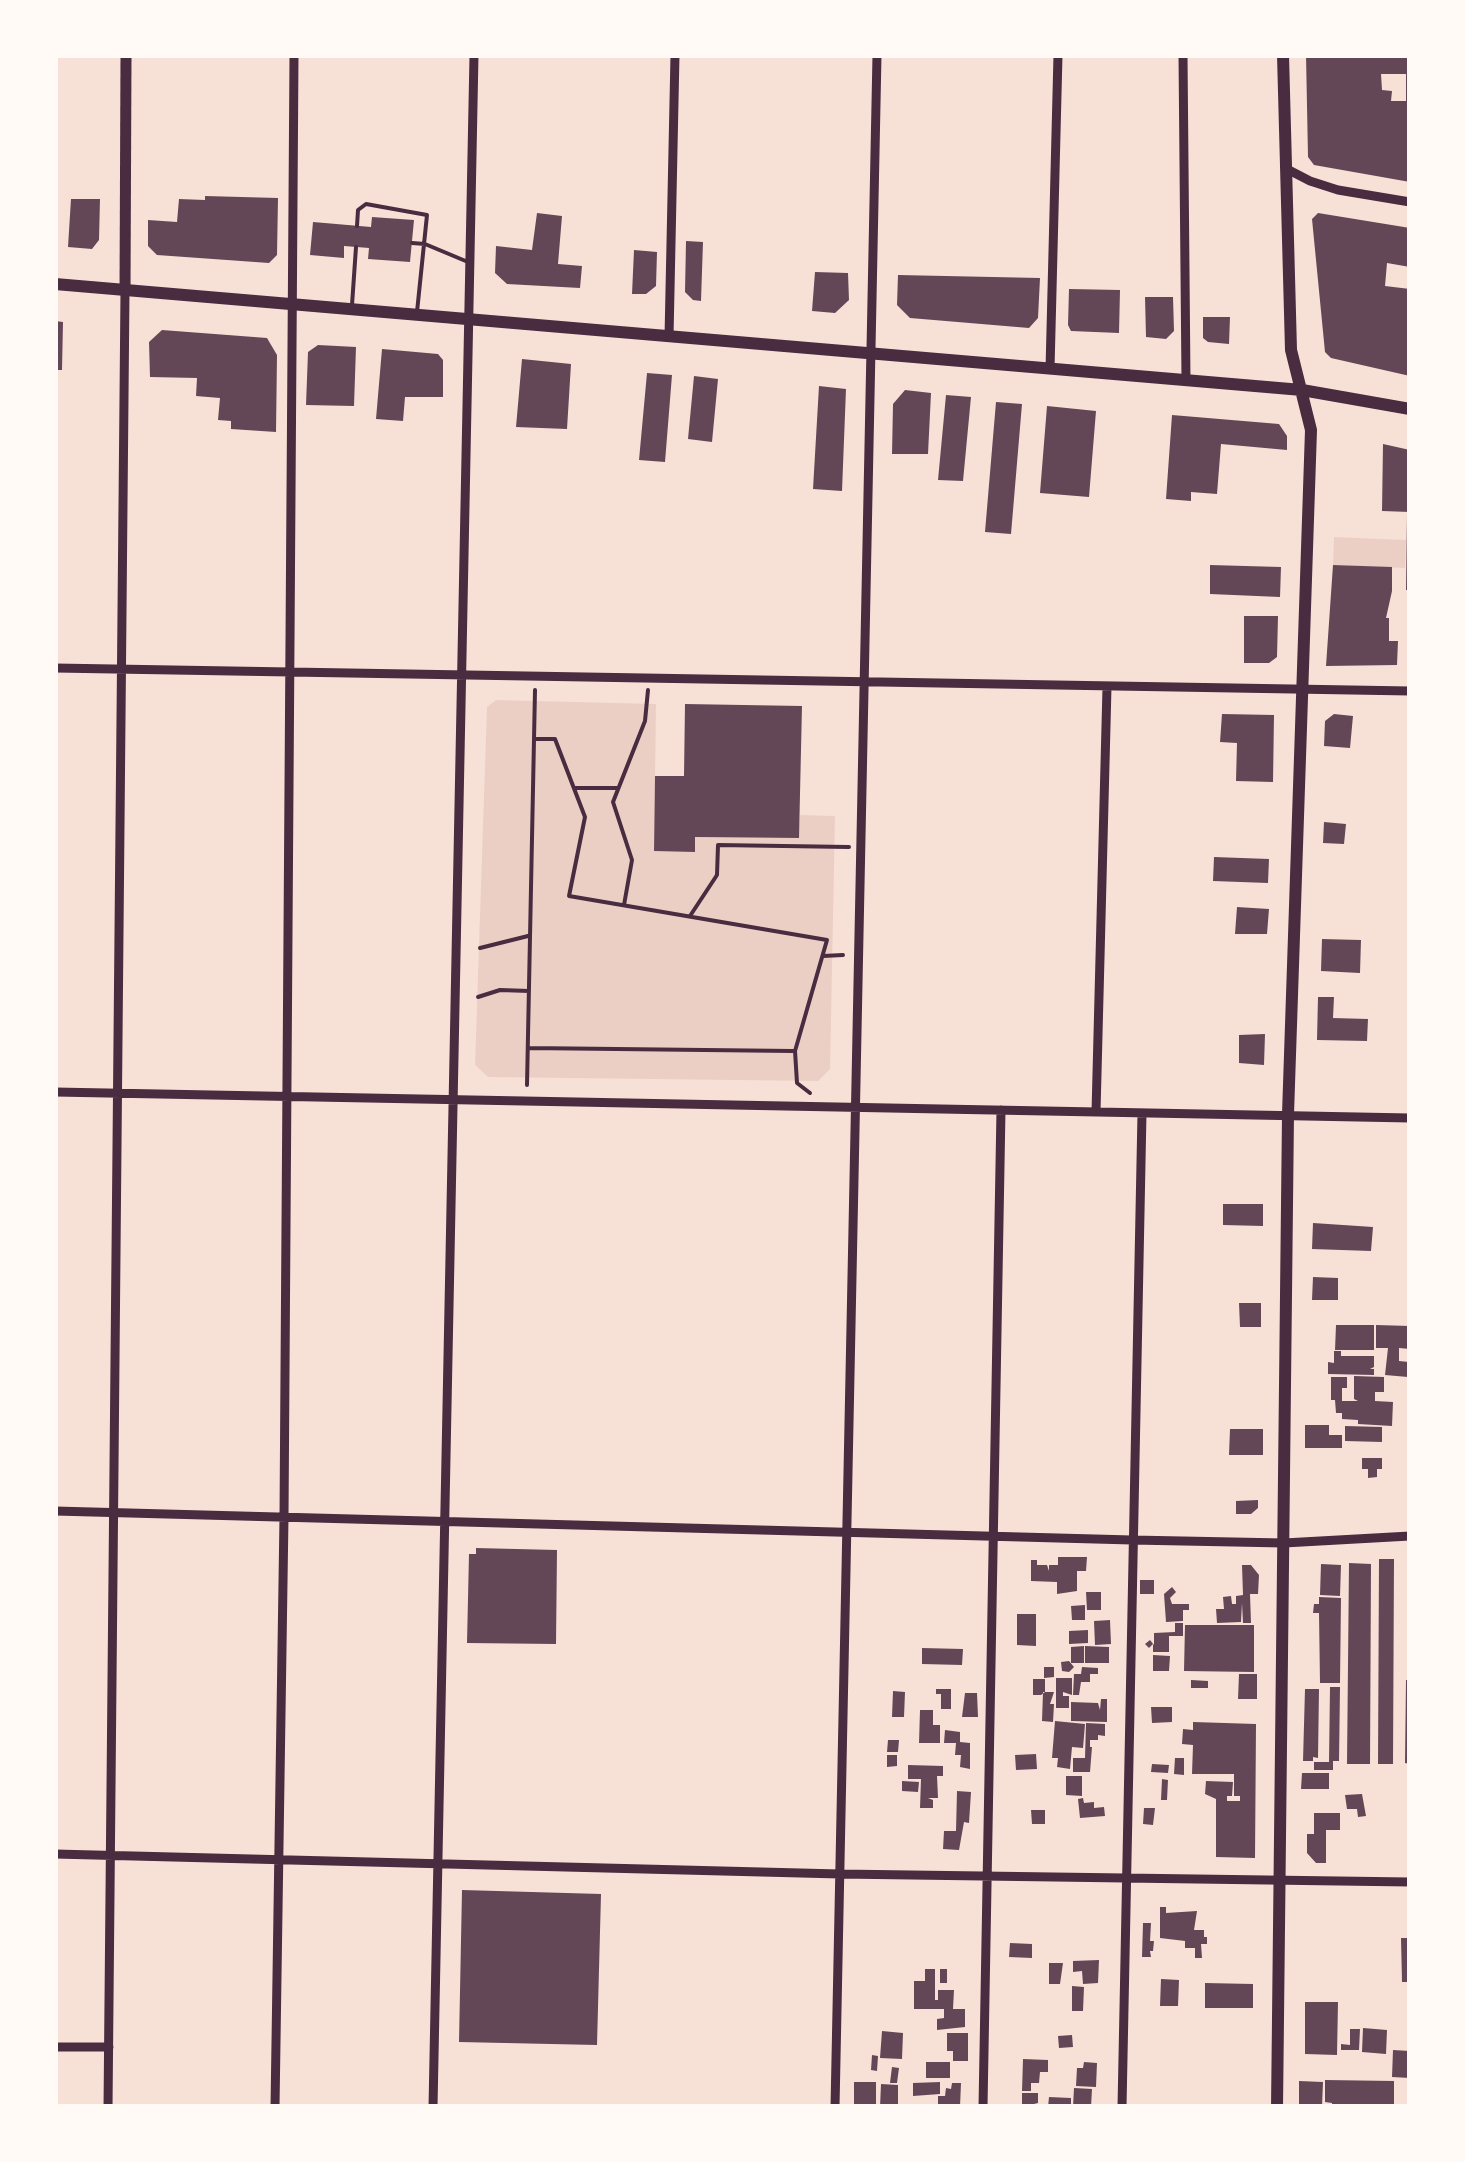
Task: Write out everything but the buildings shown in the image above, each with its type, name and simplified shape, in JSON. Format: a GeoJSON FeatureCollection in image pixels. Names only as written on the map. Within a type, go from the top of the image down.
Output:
{"type":"FeatureCollection","features":[{"type":"Feature","properties":{"kind":"main road"},"geometry":{"type":"LineString","coordinates":[[1277,2107],[1288,1114],[1311,430],[1290,350],[1282,55]]}},
{"type":"Feature","properties":{"kind":"main road"},"geometry":{"type":"LineString","coordinates":[[55,284],[1302,390],[1410,409]]}},
{"type":"Feature","properties":{"kind":"street"},"geometry":{"type":"LineString","coordinates":[[108,2107],[126,55]]}},
{"type":"Feature","properties":{"kind":"street"},"geometry":{"type":"LineString","coordinates":[[275,2107],[284,1518],[294,55]]}},
{"type":"Feature","properties":{"kind":"street"},"geometry":{"type":"LineString","coordinates":[[433,2107],[474,55]]}},
{"type":"Feature","properties":{"kind":"street"},"geometry":{"type":"LineString","coordinates":[[668,336],[675,55]]}},
{"type":"Feature","properties":{"kind":"street"},"geometry":{"type":"LineString","coordinates":[[836,2107],[877,55]]}},
{"type":"Feature","properties":{"kind":"street"},"geometry":{"type":"LineString","coordinates":[[1050,369],[1058,55]]}},
{"type":"Feature","properties":{"kind":"street"},"geometry":{"type":"LineString","coordinates":[[1183,55],[1186,381]]}},
{"type":"Feature","properties":{"kind":"street"},"geometry":{"type":"LineString","coordinates":[[1285,168],[1338,190],[1410,202]]}},
{"type":"Feature","properties":{"kind":"street"},"geometry":{"type":"LineString","coordinates":[[55,668],[1410,692]]}},
{"type":"Feature","properties":{"kind":"street"},"geometry":{"type":"LineString","coordinates":[[1096,1112],[1106,687]]}},
{"type":"Feature","properties":{"kind":"street"},"geometry":{"type":"LineString","coordinates":[[55,1092],[1410,1118]]}},
{"type":"Feature","properties":{"kind":"street"},"geometry":{"type":"LineString","coordinates":[[983,2107],[1002,1110]]}},
{"type":"Feature","properties":{"kind":"street"},"geometry":{"type":"LineString","coordinates":[[1122,2107],[1142,1113]]}},
{"type":"Feature","properties":{"kind":"street"},"geometry":{"type":"LineString","coordinates":[[55,1511],[1284,1543],[1410,1536]]}},
{"type":"Feature","properties":{"kind":"street"},"geometry":{"type":"LineString","coordinates":[[55,1854],[1126,1880],[1410,1882]]}},
{"type":"Feature","properties":{"kind":"street"},"geometry":{"type":"LineString","coordinates":[[55,2047],[109,2047]]}},
{"type":"Feature","properties":{"kind":"lane"},"geometry":{"type":"LineString","coordinates":[[358,226],[358,210],[366,204],[424,212],[427,221],[416,316]]}},
{"type":"Feature","properties":{"kind":"lane"},"geometry":{"type":"LineString","coordinates":[[412,243],[469,262]]}},
{"type":"Feature","properties":{"kind":"lane"},"geometry":{"type":"LineString","coordinates":[[352,310],[356,247]]}},
{"type":"Feature","properties":{"kind":"path"},"geometry":{"type":"LineString","coordinates":[[527,1102],[535,675]]}},
{"type":"Feature","properties":{"kind":"path"},"geometry":{"type":"LineString","coordinates":[[624,905],[632,860],[614,812],[617,788],[645,721],[649,677]]}},
{"type":"Feature","properties":{"kind":"path"},"geometry":{"type":"LineString","coordinates":[[534,739],[555,739],[585,817],[569,896],[826,940],[795,1051],[797,1083],[830,1108]]}},
{"type":"Feature","properties":{"kind":"path"},"geometry":{"type":"LineString","coordinates":[[574,788],[617,788]]}},
{"type":"Feature","properties":{"kind":"path"},"geometry":{"type":"LineString","coordinates":[[690,916],[717,875],[718,845],[861,847]]}},
{"type":"Feature","properties":{"kind":"path"},"geometry":{"type":"LineString","coordinates":[[480,948],[530,936]]}},
{"type":"Feature","properties":{"kind":"path"},"geometry":{"type":"LineString","coordinates":[[823,956],[859,955]]}},
{"type":"Feature","properties":{"kind":"path"},"geometry":{"type":"LineString","coordinates":[[478,997],[500,990],[529,992]]}},
{"type":"Feature","properties":{"kind":"path"},"geometry":{"type":"LineString","coordinates":[[528,1048],[795,1051]]}},
{"type":"Feature","properties":{"kind":"shaded area"},"geometry":{"type":"Polygon","coordinates":[[[1334,537],[1406,540],[1405,568],[1333,565],[1334,537]]]}},
{"type":"Feature","properties":{"kind":"shaded area"},"geometry":{"type":"Polygon","coordinates":[[[496,700],[656,704],[654,851],[695,837],[798,838],[800,815],[835,816],[830,1069],[818,1081],[488,1077],[475,1065],[487,707],[496,700]]]}}]}
